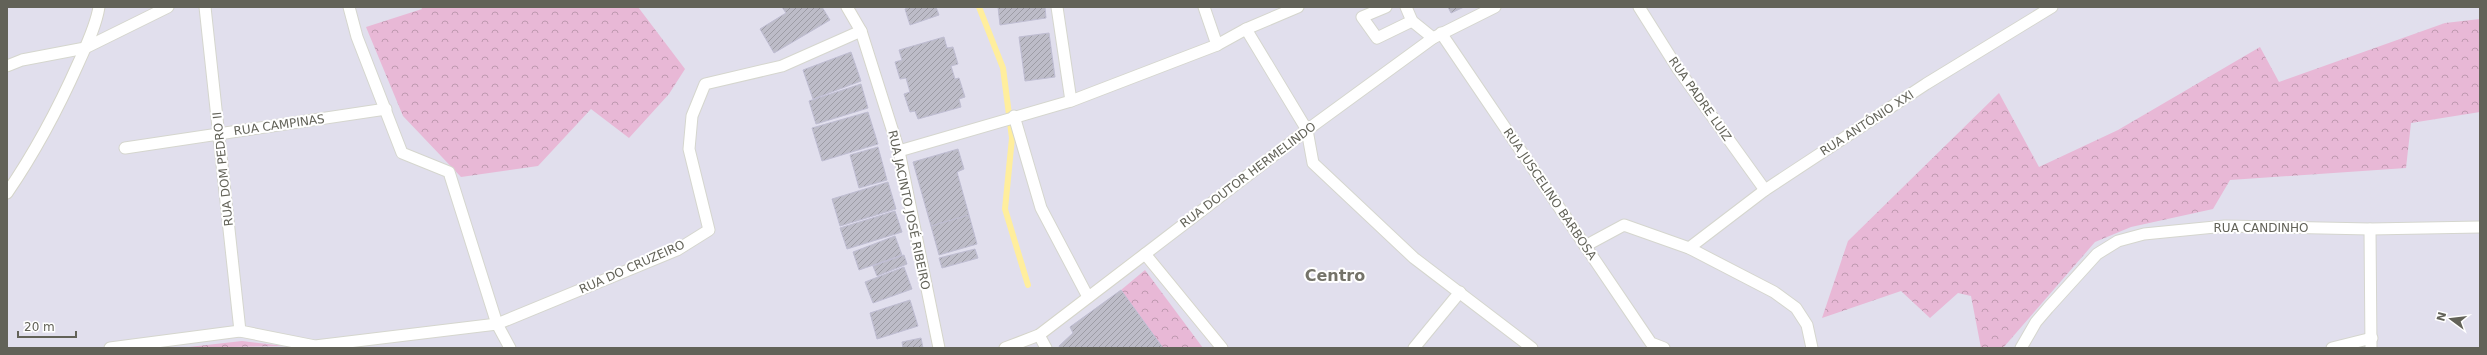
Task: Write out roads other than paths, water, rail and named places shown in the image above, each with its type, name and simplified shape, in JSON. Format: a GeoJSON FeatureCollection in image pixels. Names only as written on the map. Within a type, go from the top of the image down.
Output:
{"type":"FeatureCollection","features":[{"type":"Feature","properties":{"kind":"street"},"geometry":{"type":"LineString","coordinates":[[7,192],[29,161],[62,101],[85,48],[100,7]]}},
{"type":"Feature","properties":{"kind":"street"},"geometry":{"type":"LineString","coordinates":[[7,66],[22,60],[85,48],[168,7]]}},
{"type":"Feature","properties":{"kind":"street","name":"RUA DOM PEDRO II"},"geometry":{"type":"LineString","coordinates":[[205,7],[240,332]]}},
{"type":"Feature","properties":{"kind":"street"},"geometry":{"type":"LineString","coordinates":[[349,7],[357,36],[402,153],[449,172],[497,324],[510,348]]}},
{"type":"Feature","properties":{"kind":"street","name":"RUA JACINTO JOSÉ RIBEIRO"},"geometry":{"type":"LineString","coordinates":[[847,7],[861,31],[899,151],[939,348]]}},
{"type":"Feature","properties":{"kind":"street"},"geometry":{"type":"LineString","coordinates":[[1058,7],[1071,100]]}},
{"type":"Feature","properties":{"kind":"street"},"geometry":{"type":"LineString","coordinates":[[1204,7],[1217,45]]}},
{"type":"Feature","properties":{"kind":"street"},"geometry":{"type":"LineString","coordinates":[[899,151],[1071,100],[1217,45],[1246,29],[1298,7]]}},
{"type":"Feature","properties":{"kind":"street"},"geometry":{"type":"LineString","coordinates":[[1386,7],[1362,17],[1377,38],[1412,21],[1406,7]]}},
{"type":"Feature","properties":{"kind":"street","name":"RUA DOUTOR HERMELINDO"},"geometry":{"type":"LineString","coordinates":[[1005,348],[1039,335],[1307,130],[1437,36],[1495,7]]}},
{"type":"Feature","properties":{"kind":"street","name":"RUA PADRE LUIZ"},"geometry":{"type":"LineString","coordinates":[[1639,7],[1678,69],[1765,190]]}},
{"type":"Feature","properties":{"kind":"street","name":"RUA ANTÔNIO XXI"},"geometry":{"type":"LineString","coordinates":[[1689,248],[1765,190],[1952,67],[2052,7]]}},
{"type":"Feature","properties":{"kind":"street","name":"RUA JUSCELINO BARBOSA"},"geometry":{"type":"LineString","coordinates":[[1412,21],[1437,36],[1585,246],[1650,346],[1664,348]]}},
{"type":"Feature","properties":{"kind":"street"},"geometry":{"type":"LineString","coordinates":[[1246,29],[1307,130],[1313,163],[1414,258],[1532,348]]}},
{"type":"Feature","properties":{"kind":"street","name":"RUA DO CRUZEIRO"},"geometry":{"type":"LineString","coordinates":[[110,348],[240,332],[311,347],[497,324],[677,250],[709,230],[689,149],[692,116],[705,84],[782,66],[861,31]]}},
{"type":"Feature","properties":{"kind":"street","name":"RUA CAMPINAS"},"geometry":{"type":"LineString","coordinates":[[125,148],[386,109]]}},
{"type":"Feature","properties":{"kind":"street"},"geometry":{"type":"LineString","coordinates":[[1013,116],[1041,208],[1088,297]]}},
{"type":"Feature","properties":{"kind":"street"},"geometry":{"type":"LineString","coordinates":[[1585,246],[1624,225],[1689,248],[1774,292],[1796,308],[1807,325],[1812,348]]}},
{"type":"Feature","properties":{"kind":"street","name":"RUA CANDINHO"},"geometry":{"type":"LineString","coordinates":[[2021,348],[2036,322],[2097,254],[2118,241],[2144,234],[2225,226],[2370,229],[2480,227]]}},
{"type":"Feature","properties":{"kind":"street"},"geometry":{"type":"LineString","coordinates":[[2332,348],[2372,343],[2370,229]]}},
{"type":"Feature","properties":{"kind":"street"},"geometry":{"type":"LineString","coordinates":[[1146,254],[1222,348]]}},
{"type":"Feature","properties":{"kind":"street"},"geometry":{"type":"LineString","coordinates":[[1414,348],[1460,292]]}},
{"type":"Feature","properties":{"kind":"street"},"geometry":{"type":"LineString","coordinates":[[1039,335],[1046,348]]}},
{"type":"Feature","properties":{"kind":"waterway"},"geometry":{"type":"LineString","coordinates":[[979,7],[1003,68],[1012,138],[1005,209],[1028,285]]}},
{"type":"Feature","properties":{"kind":"district","name":"Centro"},"geometry":{"type":"Point","coordinates":[1335,275]}}]}
